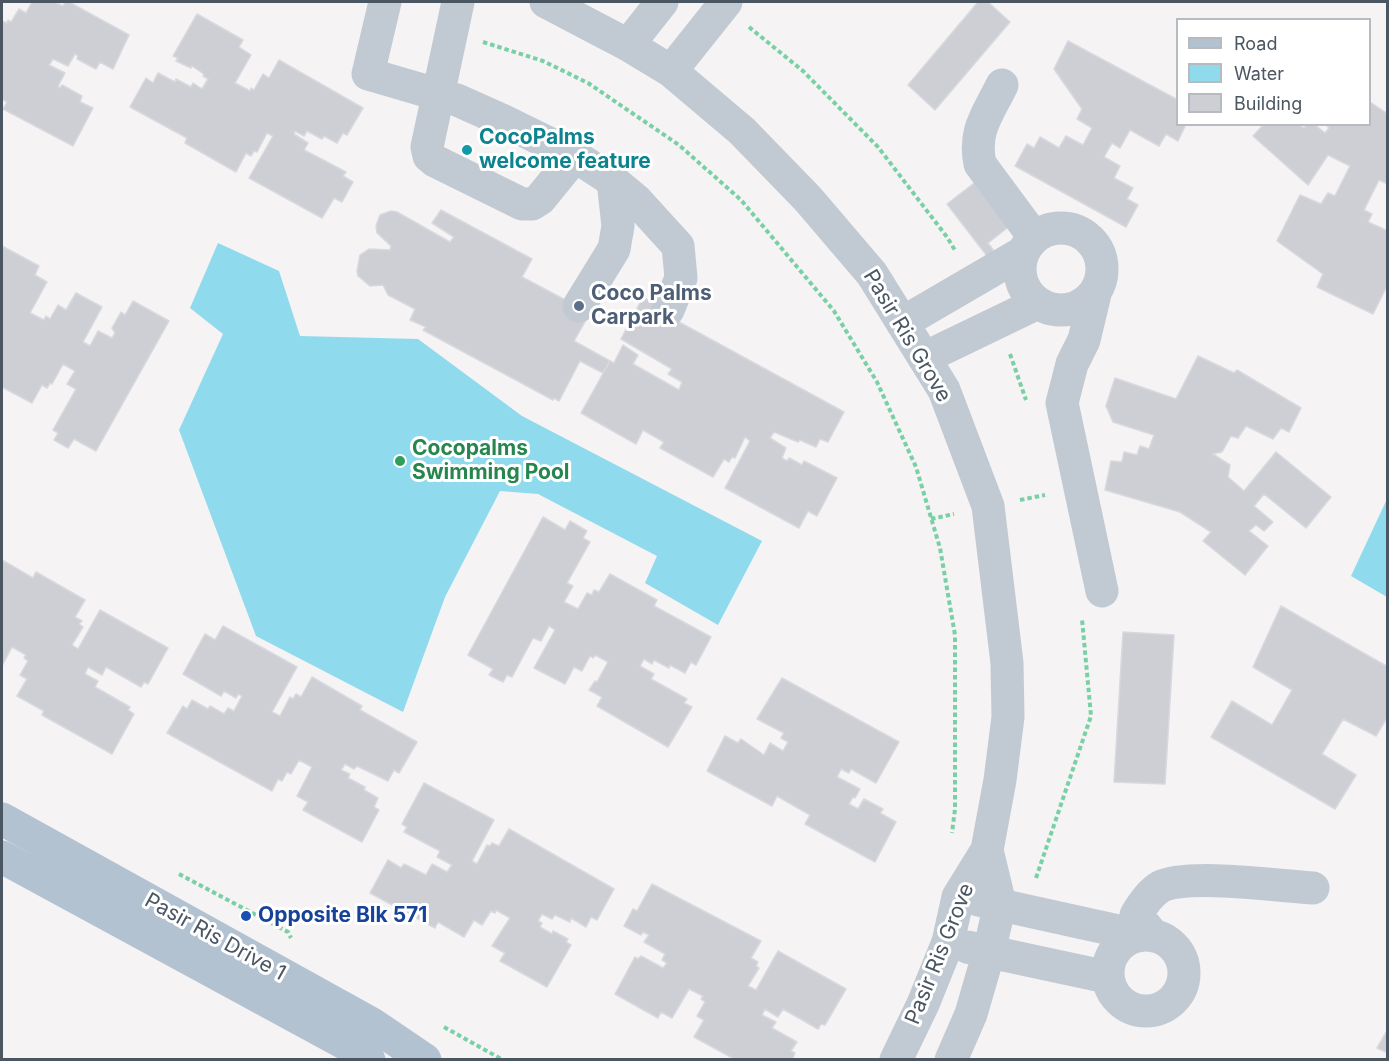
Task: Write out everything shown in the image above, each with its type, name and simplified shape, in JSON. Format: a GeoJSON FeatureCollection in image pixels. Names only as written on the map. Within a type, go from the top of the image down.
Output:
{"type":"FeatureCollection","features":[{"type":"Feature","properties":{"kind":"main road","name":"Pasir Ris Drive 1"},"geometry":{"type":"LineString","coordinates":[[2,819],[372,1024],[425,1059]]}},
{"type":"Feature","properties":{"kind":"main road","name":"Pasir Ris Drive 1"},"geometry":{"type":"LineString","coordinates":[[2,857],[359,1051],[369,1059]]}},
{"type":"Feature","properties":{"kind":"street"},"geometry":{"type":"LineString","coordinates":[[385,2],[368,74],[457,100],[575,156],[613,181],[637,201],[678,246],[681,278],[668,310]]}},
{"type":"Feature","properties":{"kind":"street","name":"Pasir Ris Grove"},"geometry":{"type":"LineString","coordinates":[[546,2],[628,45],[671,71],[742,131],[808,199],[872,274],[944,390],[988,506],[1007,663],[1008,717],[1000,780],[987,850],[958,897],[948,942],[923,1004],[896,1059]]}},
{"type":"Feature","properties":{"kind":"street"},"geometry":{"type":"LineString","coordinates":[[628,45],[662,2]]}},
{"type":"Feature","properties":{"kind":"street"},"geometry":{"type":"LineString","coordinates":[[671,71],[726,2]]}},
{"type":"Feature","properties":{"kind":"street"},"geometry":{"type":"LineString","coordinates":[[454,17],[427,147],[429,156],[522,204],[532,204],[540,199],[575,156]]}},
{"type":"Feature","properties":{"kind":"street"},"geometry":{"type":"LineString","coordinates":[[1002,85],[979,133],[979,156],[980,164],[1028,245],[1019,273],[1026,292],[1040,305],[1060,310],[1079,306],[1095,294]]}},
{"type":"Feature","properties":{"kind":"street"},"geometry":{"type":"LineString","coordinates":[[579,306],[614,249],[618,226],[613,181]]}},
{"type":"Feature","properties":{"kind":"street"},"geometry":{"type":"LineString","coordinates":[[902,323],[1052,229],[1072,229],[1090,238],[1101,255],[1102,275],[1084,339],[1072,363],[1062,403],[1102,591]]}},
{"type":"Feature","properties":{"kind":"street"},"geometry":{"type":"LineString","coordinates":[[924,358],[1038,303]]}},
{"type":"Feature","properties":{"kind":"street","name":"Pasir Ris Grove"},"geometry":{"type":"LineString","coordinates":[[951,1059],[971,1014],[1000,904],[987,850]]}},
{"type":"Feature","properties":{"kind":"street"},"geometry":{"type":"LineString","coordinates":[[1144,934],[1136,915],[1146,900],[1161,887],[1189,880],[1314,888]]}},
{"type":"Feature","properties":{"kind":"street"},"geometry":{"type":"LineString","coordinates":[[958,897],[1000,904],[1144,934],[1168,940],[1180,953],[1185,969],[1183,986],[1173,1001],[1158,1010],[1141,1011],[1125,1005],[1113,993],[1107,976],[1110,958],[1120,943],[1144,934]]}},
{"type":"Feature","properties":{"kind":"street"},"geometry":{"type":"LineString","coordinates":[[948,942],[1107,976]]}},
{"type":"Feature","properties":{"kind":"path"},"geometry":{"type":"LineString","coordinates":[[454,17],[570,74],[618,102],[679,146],[741,200],[834,311],[877,382],[916,467],[940,548],[955,636],[955,809],[952,837]]}},
{"type":"Feature","properties":{"kind":"water","name":"Cocopalms Swimming Pool"},"geometry":{"type":"Polygon","coordinates":[[[218,243],[279,271],[300,336],[418,339],[522,416],[762,541],[718,625],[645,583],[657,556],[538,494],[500,491],[445,597],[403,712],[256,636],[179,430],[223,334],[190,308],[218,243]]]}},
{"type":"Feature","properties":{"kind":"water"},"geometry":{"type":"Polygon","coordinates":[[[1387,499],[1387,597],[1351,576],[1387,499]]]}},
{"type":"Feature","properties":{"kind":"building"},"geometry":{"type":"Polygon","coordinates":[[[32,2],[54,2],[63,6],[65,2],[69,2],[129,35],[113,69],[100,62],[96,69],[77,59],[78,56],[75,54],[68,66],[53,59],[49,65],[65,73],[58,86],[60,88],[62,85],[82,96],[80,102],[93,108],[73,146],[3,109],[7,102],[2,99],[2,21],[11,22],[19,9],[26,13],[32,2]]]}},
{"type":"Feature","properties":{"kind":"building"},"geometry":{"type":"Polygon","coordinates":[[[978,2],[988,2],[1010,22],[935,110],[908,85],[978,2]]]}},
{"type":"Feature","properties":{"kind":"building"},"geometry":{"type":"Polygon","coordinates":[[[197,14],[243,40],[239,47],[251,55],[235,83],[250,91],[251,88],[254,90],[263,74],[269,78],[279,60],[363,108],[347,135],[343,133],[337,143],[324,136],[322,139],[307,131],[304,136],[295,131],[294,134],[308,143],[304,150],[346,172],[343,176],[353,182],[342,202],[334,198],[322,218],[249,178],[273,136],[267,133],[257,152],[254,151],[251,156],[246,153],[236,172],[185,143],[187,138],[130,107],[146,78],[153,83],[158,73],[175,82],[176,79],[191,87],[193,83],[202,89],[208,79],[203,76],[204,74],[192,66],[191,68],[176,61],[178,58],[173,56],[197,14]]]}},
{"type":"Feature","properties":{"kind":"building"},"geometry":{"type":"Polygon","coordinates":[[[1068,41],[1176,99],[1176,126],[1185,126],[1178,141],[1166,134],[1159,146],[1130,130],[1120,148],[1112,143],[1104,157],[1120,166],[1114,178],[1133,188],[1127,199],[1138,205],[1126,227],[1015,166],[1027,144],[1034,148],[1040,137],[1059,148],[1066,136],[1083,145],[1092,128],[1077,119],[1082,109],[1054,69],[1068,41]]]}},
{"type":"Feature","properties":{"kind":"building"},"geometry":{"type":"Polygon","coordinates":[[[1371,103],[1388,114],[1388,184],[1379,180],[1364,210],[1372,214],[1368,222],[1388,231],[1388,284],[1373,314],[1317,287],[1323,274],[1277,241],[1300,195],[1321,204],[1328,193],[1335,196],[1350,166],[1328,155],[1308,185],[1253,136],[1262,126],[1301,126],[1304,128],[1316,126],[1325,133],[1329,128],[1327,126],[1371,126],[1371,103]]]}},
{"type":"Feature","properties":{"kind":"building"},"geometry":{"type":"Polygon","coordinates":[[[982,177],[1011,225],[988,243],[997,255],[990,260],[947,204],[982,177]]]}},
{"type":"Feature","properties":{"kind":"building"},"geometry":{"type":"Polygon","coordinates":[[[441,210],[532,259],[522,277],[590,313],[574,341],[610,361],[603,373],[580,361],[559,401],[554,398],[553,400],[423,330],[426,327],[410,320],[415,309],[388,295],[383,285],[370,286],[358,276],[360,255],[369,249],[390,250],[391,246],[377,233],[376,226],[380,215],[391,211],[397,212],[450,242],[454,237],[432,223],[441,210]]]}},
{"type":"Feature","properties":{"kind":"building"},"geometry":{"type":"Polygon","coordinates":[[[2,246],[39,266],[35,275],[47,282],[30,313],[44,320],[46,316],[50,319],[58,305],[66,310],[76,293],[102,307],[83,342],[90,346],[98,331],[112,338],[115,333],[112,328],[121,312],[125,315],[133,301],[169,321],[96,451],[74,439],[68,448],[54,440],[58,433],[53,430],[76,389],[67,384],[75,371],[63,364],[52,384],[50,383],[47,388],[42,385],[32,403],[2,387],[2,246]]]}},
{"type":"Feature","properties":{"kind":"building"},"geometry":{"type":"Polygon","coordinates":[[[643,297],[680,317],[679,322],[844,412],[828,442],[820,439],[816,447],[774,432],[770,438],[786,448],[782,458],[787,461],[789,458],[802,465],[804,461],[837,478],[817,516],[808,511],[799,528],[725,488],[750,441],[745,437],[735,458],[732,457],[729,462],[724,459],[713,477],[660,448],[664,442],[643,430],[636,444],[581,413],[610,361],[614,363],[623,345],[638,355],[633,364],[679,390],[682,382],[668,374],[672,369],[621,339],[643,297]]]}},
{"type":"Feature","properties":{"kind":"building"},"geometry":{"type":"Polygon","coordinates":[[[1198,356],[1234,373],[1237,370],[1301,408],[1289,432],[1281,428],[1273,439],[1246,426],[1238,438],[1231,436],[1222,452],[1213,454],[1230,465],[1228,477],[1244,491],[1276,452],[1331,497],[1306,528],[1264,494],[1254,506],[1273,522],[1264,531],[1256,525],[1249,531],[1268,546],[1245,575],[1203,541],[1211,532],[1180,512],[1105,490],[1111,461],[1122,462],[1124,452],[1137,455],[1140,446],[1149,449],[1154,435],[1113,422],[1106,406],[1115,378],[1176,399],[1198,356]]]}},
{"type":"Feature","properties":{"kind":"building"},"geometry":{"type":"Polygon","coordinates":[[[543,517],[565,530],[570,521],[587,531],[583,538],[590,542],[567,583],[573,586],[564,602],[578,609],[587,593],[592,595],[594,590],[599,592],[610,574],[657,600],[654,606],[711,637],[696,665],[691,662],[685,673],[654,660],[652,664],[644,659],[640,666],[654,674],[651,679],[687,699],[684,703],[692,707],[668,747],[597,706],[602,697],[589,690],[595,681],[597,682],[608,662],[595,655],[593,658],[590,656],[582,671],[574,667],[565,684],[534,668],[555,630],[549,626],[541,641],[533,638],[512,677],[507,675],[503,682],[489,675],[493,669],[468,655],[543,517]]]}},
{"type":"Feature","properties":{"kind":"building"},"geometry":{"type":"Polygon","coordinates":[[[2,560],[33,578],[36,572],[85,600],[75,617],[82,621],[79,624],[83,627],[72,645],[78,649],[100,610],[168,648],[148,684],[144,682],[141,687],[106,667],[102,675],[88,667],[85,674],[98,681],[95,687],[130,707],[128,710],[134,714],[112,754],[42,715],[44,711],[17,696],[27,679],[20,675],[28,661],[24,658],[26,655],[12,647],[2,666],[2,560]]]}},
{"type":"Feature","properties":{"kind":"building"},"geometry":{"type":"Polygon","coordinates":[[[1281,606],[1388,667],[1388,716],[1376,736],[1343,719],[1322,754],[1356,775],[1335,809],[1211,737],[1232,701],[1272,725],[1292,690],[1253,667],[1281,606]]]}},
{"type":"Feature","properties":{"kind":"building"},"geometry":{"type":"Polygon","coordinates":[[[223,626],[297,667],[272,712],[280,716],[290,697],[293,699],[296,694],[301,697],[312,677],[362,706],[360,710],[417,742],[399,773],[394,770],[388,781],[357,766],[354,769],[345,764],[341,770],[350,774],[348,778],[365,787],[364,790],[378,798],[374,807],[379,810],[362,842],[303,810],[308,802],[297,796],[312,767],[299,760],[291,774],[287,772],[282,781],[278,779],[272,791],[167,733],[183,706],[187,709],[192,700],[208,709],[210,706],[224,714],[228,708],[234,711],[242,696],[238,694],[236,698],[224,691],[221,696],[183,674],[205,634],[215,640],[223,626]]]}},
{"type":"Feature","properties":{"kind":"building"},"geometry":{"type":"Polygon","coordinates":[[[1123,632],[1174,635],[1165,784],[1114,782],[1123,632]]]}},
{"type":"Feature","properties":{"kind":"building"},"geometry":{"type":"Polygon","coordinates":[[[782,678],[899,742],[876,783],[851,769],[849,773],[841,769],[837,777],[860,789],[849,804],[858,809],[864,799],[883,809],[880,813],[896,822],[875,862],[805,824],[810,815],[777,796],[772,806],[707,771],[725,736],[738,743],[741,739],[764,755],[770,743],[783,751],[788,742],[781,738],[784,733],[757,719],[782,678]]]}},
{"type":"Feature","properties":{"kind":"building"},"geometry":{"type":"Polygon","coordinates":[[[424,783],[494,820],[472,861],[477,864],[487,845],[490,846],[492,843],[499,846],[509,829],[614,889],[597,920],[591,917],[586,927],[571,918],[570,922],[555,915],[552,919],[542,914],[538,921],[542,923],[540,927],[568,939],[566,942],[571,945],[547,987],[500,961],[505,953],[492,946],[510,918],[496,910],[495,913],[491,911],[482,925],[474,920],[464,937],[438,922],[435,928],[370,893],[388,860],[401,868],[404,864],[426,875],[432,864],[447,872],[452,865],[437,857],[440,851],[404,832],[407,827],[402,824],[424,783]]]}},
{"type":"Feature","properties":{"kind":"building"},"geometry":{"type":"Polygon","coordinates":[[[652,884],[761,941],[751,958],[758,962],[756,966],[759,968],[748,986],[756,990],[778,951],[846,989],[825,1025],[821,1024],[818,1029],[783,1009],[778,1017],[765,1009],[762,1015],[776,1022],[772,1028],[797,1042],[791,1051],[795,1053],[792,1060],[736,1060],[694,1037],[704,1020],[697,1016],[705,1002],[701,999],[703,996],[689,989],[672,1018],[661,1012],[658,1018],[615,994],[635,957],[638,959],[641,956],[663,968],[667,963],[662,960],[665,954],[644,942],[649,935],[643,932],[641,935],[624,926],[633,909],[637,911],[652,884]]]}},
{"type":"Feature","properties":{"kind":"building"},"geometry":{"type":"Polygon","coordinates":[[[1388,1029],[1388,1053],[1377,1048],[1388,1029]]]}},
{"type":"Feature","properties":{"kind":"place","name":"CocoPalms welcome feature"},"geometry":{"type":"Point","coordinates":[467,150]}},
{"type":"Feature","properties":{"kind":"place","name":"Coco Palms Carpark"},"geometry":{"type":"Point","coordinates":[579,306]}},
{"type":"Feature","properties":{"kind":"place","name":"Cocopalms Swimming Pool"},"geometry":{"type":"Point","coordinates":[400,461]}},
{"type":"Feature","properties":{"kind":"place","name":"Opposite Blk 571"},"geometry":{"type":"Point","coordinates":[246,916]}}]}
